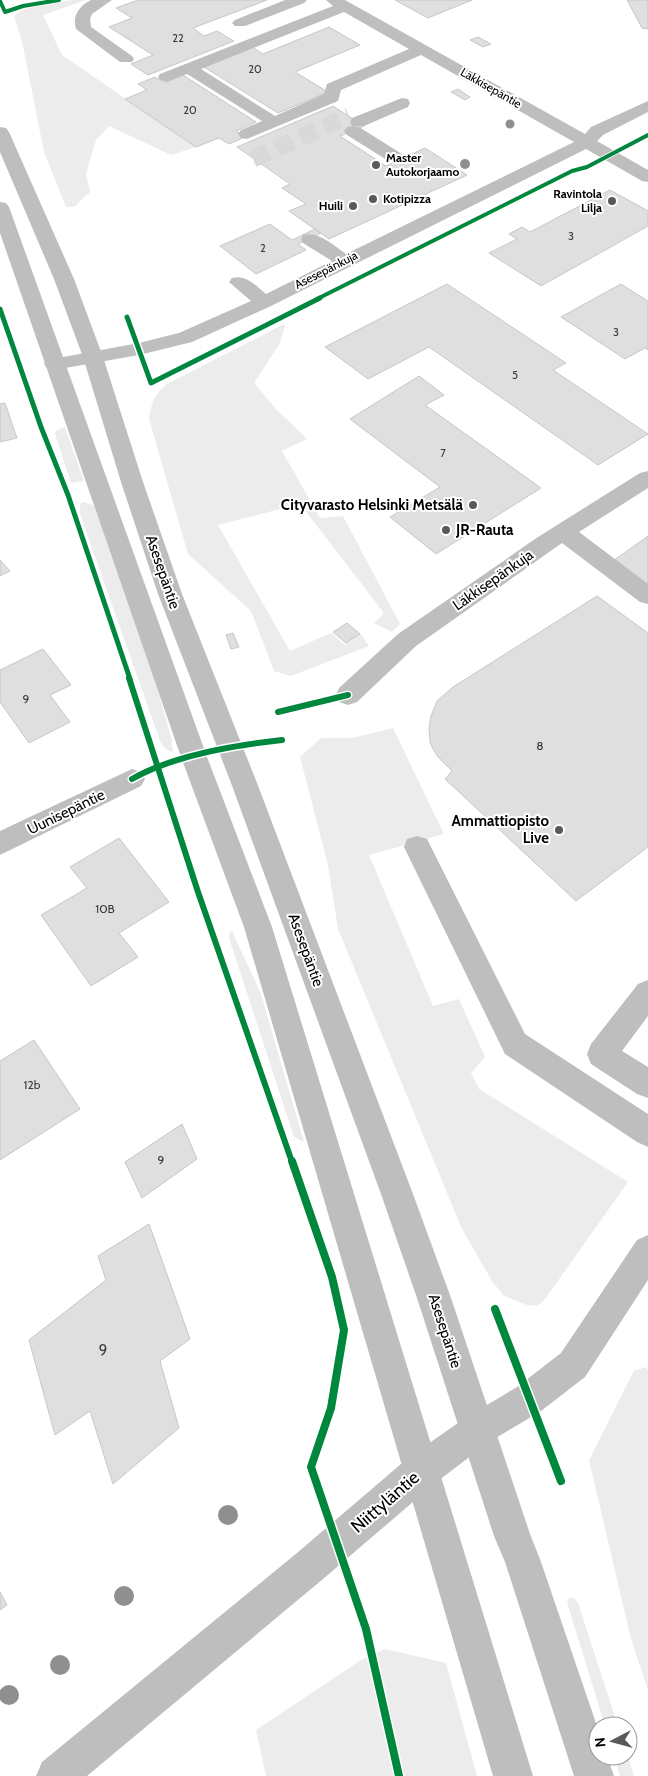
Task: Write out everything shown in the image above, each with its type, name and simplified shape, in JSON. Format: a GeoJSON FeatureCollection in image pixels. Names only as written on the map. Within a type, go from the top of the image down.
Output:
{"type":"FeatureCollection","features":[{"type":"Feature","properties":{"kind":"main road"},"geometry":{"type":"LineString","coordinates":[[104,0],[88,8],[82,15],[80,22],[84,29],[126,59]]}},
{"type":"Feature","properties":{"kind":"main road"},"geometry":{"type":"LineString","coordinates":[[240,23],[300,0]]}},
{"type":"Feature","properties":{"kind":"main road"},"geometry":{"type":"LineString","coordinates":[[166,77],[339,3]]}},
{"type":"Feature","properties":{"kind":"main road","name":"Läkkisepäntie"},"geometry":{"type":"LineString","coordinates":[[339,3],[422,49],[451,74],[648,177]]}},
{"type":"Feature","properties":{"kind":"main road"},"geometry":{"type":"LineString","coordinates":[[247,134],[332,97],[333,87],[422,49]]}},
{"type":"Feature","properties":{"kind":"main road"},"geometry":{"type":"LineString","coordinates":[[188,68],[274,122]]}},
{"type":"Feature","properties":{"kind":"main road"},"geometry":{"type":"LineString","coordinates":[[396,158],[353,123],[398,100]]}},
{"type":"Feature","properties":{"kind":"main road","name":"Asesepänkuja"},"geometry":{"type":"LineString","coordinates":[[54,364],[139,350],[184,338],[264,302],[586,143],[597,131],[648,106]]}},
{"type":"Feature","properties":{"kind":"main road","name":"Asesepäntie"},"geometry":{"type":"LineString","coordinates":[[0,132],[64,279],[94,357],[132,482],[170,594],[248,792],[397,1194],[434,1298],[512,1536],[524,1562],[594,1776]]}},
{"type":"Feature","properties":{"kind":"main road"},"geometry":{"type":"LineString","coordinates":[[0,206],[54,364],[194,757],[258,927],[513,1776]]}},
{"type":"Feature","properties":{"kind":"main road"},"geometry":{"type":"LineString","coordinates":[[310,239],[344,261]]}},
{"type":"Feature","properties":{"kind":"main road"},"geometry":{"type":"LineString","coordinates":[[239,282],[264,302]]}},
{"type":"Feature","properties":{"kind":"main road","name":"Läkkisepänkuja"},"geometry":{"type":"LineString","coordinates":[[348,695],[407,640],[563,532],[648,478]]}},
{"type":"Feature","properties":{"kind":"main road"},"geometry":{"type":"LineString","coordinates":[[563,532],[648,596]]}},
{"type":"Feature","properties":{"kind":"main road","name":"Uunisepäntie"},"geometry":{"type":"LineString","coordinates":[[0,844],[132,779]]}},
{"type":"Feature","properties":{"kind":"main road"},"geometry":{"type":"LineString","coordinates":[[418,847],[515,1044],[648,1132]]}},
{"type":"Feature","properties":{"kind":"main road"},"geometry":{"type":"LineString","coordinates":[[648,993],[602,1054],[648,1084]]}},
{"type":"Feature","properties":{"kind":"main road","name":"Niittyläntie"},"geometry":{"type":"LineString","coordinates":[[56,1776],[302,1573],[421,1471],[477,1430],[529,1399],[573,1365],[648,1252]]}},
{"type":"Feature","properties":{"kind":"shaded area"},"geometry":{"type":"Polygon","coordinates":[[[73,0],[86,0],[43,15],[62,55],[196,147],[171,155],[109,126],[96,140],[86,174],[90,192],[74,207],[66,207],[44,152],[22,41],[14,16],[33,7],[73,0]]]}},
{"type":"Feature","properties":{"kind":"shaded area"},"geometry":{"type":"Polygon","coordinates":[[[284,324],[280,343],[254,383],[276,409],[307,439],[282,451],[320,518],[343,516],[400,624],[392,632],[374,623],[384,613],[300,504],[218,525],[290,651],[331,633],[345,645],[361,634],[369,646],[291,676],[274,671],[251,611],[188,554],[149,419],[154,399],[167,384],[284,324]]]}},
{"type":"Feature","properties":{"kind":"shaded area"},"geometry":{"type":"Polygon","coordinates":[[[65,427],[84,481],[71,483],[55,434],[55,431],[65,427]]]}},
{"type":"Feature","properties":{"kind":"shaded area"},"geometry":{"type":"Polygon","coordinates":[[[84,502],[94,506],[153,673],[171,737],[173,752],[168,751],[160,741],[80,514],[80,504],[84,502]]]}},
{"type":"Feature","properties":{"kind":"shaded area"},"geometry":{"type":"Polygon","coordinates":[[[393,728],[444,834],[369,855],[433,1006],[459,999],[485,1057],[471,1073],[479,1089],[628,1182],[545,1299],[537,1306],[527,1305],[504,1296],[492,1281],[462,1229],[338,929],[328,865],[300,757],[321,738],[352,738],[393,728]]]}},
{"type":"Feature","properties":{"kind":"shaded area"},"geometry":{"type":"Polygon","coordinates":[[[232,931],[261,994],[304,1142],[294,1137],[229,938],[232,931]]]}},
{"type":"Feature","properties":{"kind":"shaded area"},"geometry":{"type":"Polygon","coordinates":[[[646,1367],[648,1371],[648,1690],[631,1639],[589,1460],[634,1371],[646,1367]]]}},
{"type":"Feature","properties":{"kind":"shaded area"},"geometry":{"type":"Polygon","coordinates":[[[569,1598],[574,1598],[578,1603],[615,1716],[602,1716],[567,1602],[569,1598]]]}},
{"type":"Feature","properties":{"kind":"shaded area"},"geometry":{"type":"Polygon","coordinates":[[[385,1649],[446,1663],[477,1776],[266,1776],[256,1730],[361,1660],[385,1649]]]}},
{"type":"Feature","properties":{"kind":"shaded area"},"geometry":{"type":"Polygon","coordinates":[[[617,1766],[631,1766],[634,1776],[620,1776],[617,1766]]]}},
{"type":"Feature","properties":{"kind":"building"},"geometry":{"type":"Polygon","coordinates":[[[138,0],[267,0],[193,28],[204,36],[217,31],[234,41],[148,75],[131,64],[153,55],[109,27],[132,18],[116,8],[138,0]]]}},
{"type":"Feature","properties":{"kind":"building"},"geometry":{"type":"Polygon","coordinates":[[[395,0],[472,0],[428,18],[395,0]]]}},
{"type":"Feature","properties":{"kind":"building"},"geometry":{"type":"Polygon","coordinates":[[[627,0],[648,0],[648,29],[642,28],[627,0]]]}},
{"type":"Feature","properties":{"kind":"building"},"geometry":{"type":"Polygon","coordinates":[[[329,27],[360,45],[295,72],[328,92],[278,113],[204,67],[252,47],[263,54],[329,27]]]}},
{"type":"Feature","properties":{"kind":"building"},"geometry":{"type":"Polygon","coordinates":[[[478,37],[491,44],[483,47],[470,40],[478,37]]]}},
{"type":"Feature","properties":{"kind":"building"},"geometry":{"type":"Polygon","coordinates":[[[183,75],[256,122],[236,131],[245,137],[229,144],[219,138],[196,147],[125,99],[147,90],[138,84],[155,77],[164,83],[183,75]]]}},
{"type":"Feature","properties":{"kind":"building"},"geometry":{"type":"Polygon","coordinates":[[[458,89],[470,97],[465,100],[451,92],[458,89]]]}},
{"type":"Feature","properties":{"kind":"building"},"geometry":{"type":"Polygon","coordinates":[[[333,106],[364,126],[340,136],[386,166],[425,148],[467,175],[329,239],[289,211],[306,204],[282,188],[290,184],[237,147],[333,106]]]}},
{"type":"Feature","properties":{"kind":"building"},"geometry":{"type":"Polygon","coordinates":[[[610,190],[648,211],[648,226],[541,286],[489,253],[517,239],[509,234],[522,227],[530,232],[610,190]]]}},
{"type":"Feature","properties":{"kind":"building"},"geometry":{"type":"Polygon","coordinates":[[[270,224],[292,240],[315,229],[321,233],[298,244],[306,250],[256,274],[220,246],[270,224]]]}},
{"type":"Feature","properties":{"kind":"building"},"geometry":{"type":"Polygon","coordinates":[[[447,284],[566,363],[553,370],[648,434],[598,465],[429,347],[368,379],[325,347],[447,284]]]}},
{"type":"Feature","properties":{"kind":"building"},"geometry":{"type":"Polygon","coordinates":[[[621,284],[648,301],[648,350],[645,348],[625,359],[561,317],[621,284]]]}},
{"type":"Feature","properties":{"kind":"building"},"geometry":{"type":"Polygon","coordinates":[[[419,376],[444,395],[425,405],[541,488],[436,554],[390,517],[440,487],[350,419],[419,376]]]}},
{"type":"Feature","properties":{"kind":"building"},"geometry":{"type":"Polygon","coordinates":[[[5,403],[17,438],[0,442],[0,404],[5,403]]]}},
{"type":"Feature","properties":{"kind":"building"},"geometry":{"type":"Polygon","coordinates":[[[648,536],[648,586],[613,561],[648,536]]]}},
{"type":"Feature","properties":{"kind":"building"},"geometry":{"type":"Polygon","coordinates":[[[0,560],[10,571],[0,576],[0,560]]]}},
{"type":"Feature","properties":{"kind":"building"},"geometry":{"type":"Polygon","coordinates":[[[597,596],[648,633],[648,847],[576,901],[445,779],[452,771],[433,749],[430,742],[429,729],[431,716],[437,701],[453,687],[597,596]]]}},
{"type":"Feature","properties":{"kind":"building"},"geometry":{"type":"Polygon","coordinates":[[[347,623],[360,634],[346,643],[333,632],[347,623]]]}},
{"type":"Feature","properties":{"kind":"building"},"geometry":{"type":"Polygon","coordinates":[[[233,633],[239,647],[231,649],[226,635],[233,633]]]}},
{"type":"Feature","properties":{"kind":"building"},"geometry":{"type":"Polygon","coordinates":[[[43,649],[71,685],[50,695],[70,722],[29,743],[0,702],[0,670],[43,649]]]}},
{"type":"Feature","properties":{"kind":"building"},"geometry":{"type":"Polygon","coordinates":[[[119,838],[169,902],[119,933],[138,957],[91,986],[41,915],[87,888],[70,867],[119,838]]]}},
{"type":"Feature","properties":{"kind":"building"},"geometry":{"type":"Polygon","coordinates":[[[34,1040],[80,1109],[0,1160],[0,1061],[34,1040]]]}},
{"type":"Feature","properties":{"kind":"building"},"geometry":{"type":"Polygon","coordinates":[[[182,1124],[197,1159],[142,1198],[125,1162],[182,1124]]]}},
{"type":"Feature","properties":{"kind":"building"},"geometry":{"type":"Polygon","coordinates":[[[149,1224],[190,1339],[160,1361],[179,1428],[113,1484],[90,1411],[55,1435],[29,1340],[106,1280],[98,1256],[149,1224]]]}},
{"type":"Feature","properties":{"kind":"building"},"geometry":{"type":"Polygon","coordinates":[[[0,1592],[7,1605],[0,1610],[0,1592]]]}},
{"type":"Feature","properties":{"kind":"tunnel"},"geometry":{"type":"LineString","coordinates":[[253,159],[349,116]]}},
{"type":"Feature","properties":{"kind":"cycle path"},"geometry":{"type":"LineString","coordinates":[[0,1],[5,12],[23,6],[59,0]]}},
{"type":"Feature","properties":{"kind":"cycle path"},"geometry":{"type":"LineString","coordinates":[[127,317],[151,383],[572,171],[587,167],[648,135]]}},
{"type":"Feature","properties":{"kind":"cycle path"},"geometry":{"type":"LineString","coordinates":[[0,309],[41,427],[68,495],[159,767],[198,892],[332,1277],[344,1330],[331,1408],[311,1467],[366,1629],[399,1776]]}},
{"type":"Feature","properties":{"kind":"cycle path"},"geometry":{"type":"LineString","coordinates":[[278,712],[348,695]]}},
{"type":"Feature","properties":{"kind":"cycle path"},"geometry":{"type":"LineString","coordinates":[[132,779],[153,769],[183,760],[236,747],[282,740]]}},
{"type":"Feature","properties":{"kind":"cycle path"},"geometry":{"type":"LineString","coordinates":[[495,1309],[561,1481]]}},
{"type":"Feature","properties":{"kind":"place","name":"Master Autokorjaamo"},"geometry":{"type":"Point","coordinates":[376,165]}},
{"type":"Feature","properties":{"kind":"place","name":"Kotipizza"},"geometry":{"type":"Point","coordinates":[373,199]}},
{"type":"Feature","properties":{"kind":"place","name":"Ravintola Lilja"},"geometry":{"type":"Point","coordinates":[612,201]}},
{"type":"Feature","properties":{"kind":"place","name":"Huili"},"geometry":{"type":"Point","coordinates":[353,206]}},
{"type":"Feature","properties":{"kind":"place","name":"Cityvarasto Helsinki Metsälä"},"geometry":{"type":"Point","coordinates":[473,505]}},
{"type":"Feature","properties":{"kind":"place","name":"JR-Rauta"},"geometry":{"type":"Point","coordinates":[446,530]}},
{"type":"Feature","properties":{"kind":"place","name":"Ammattiopisto Live"},"geometry":{"type":"Point","coordinates":[559,830]}}]}
